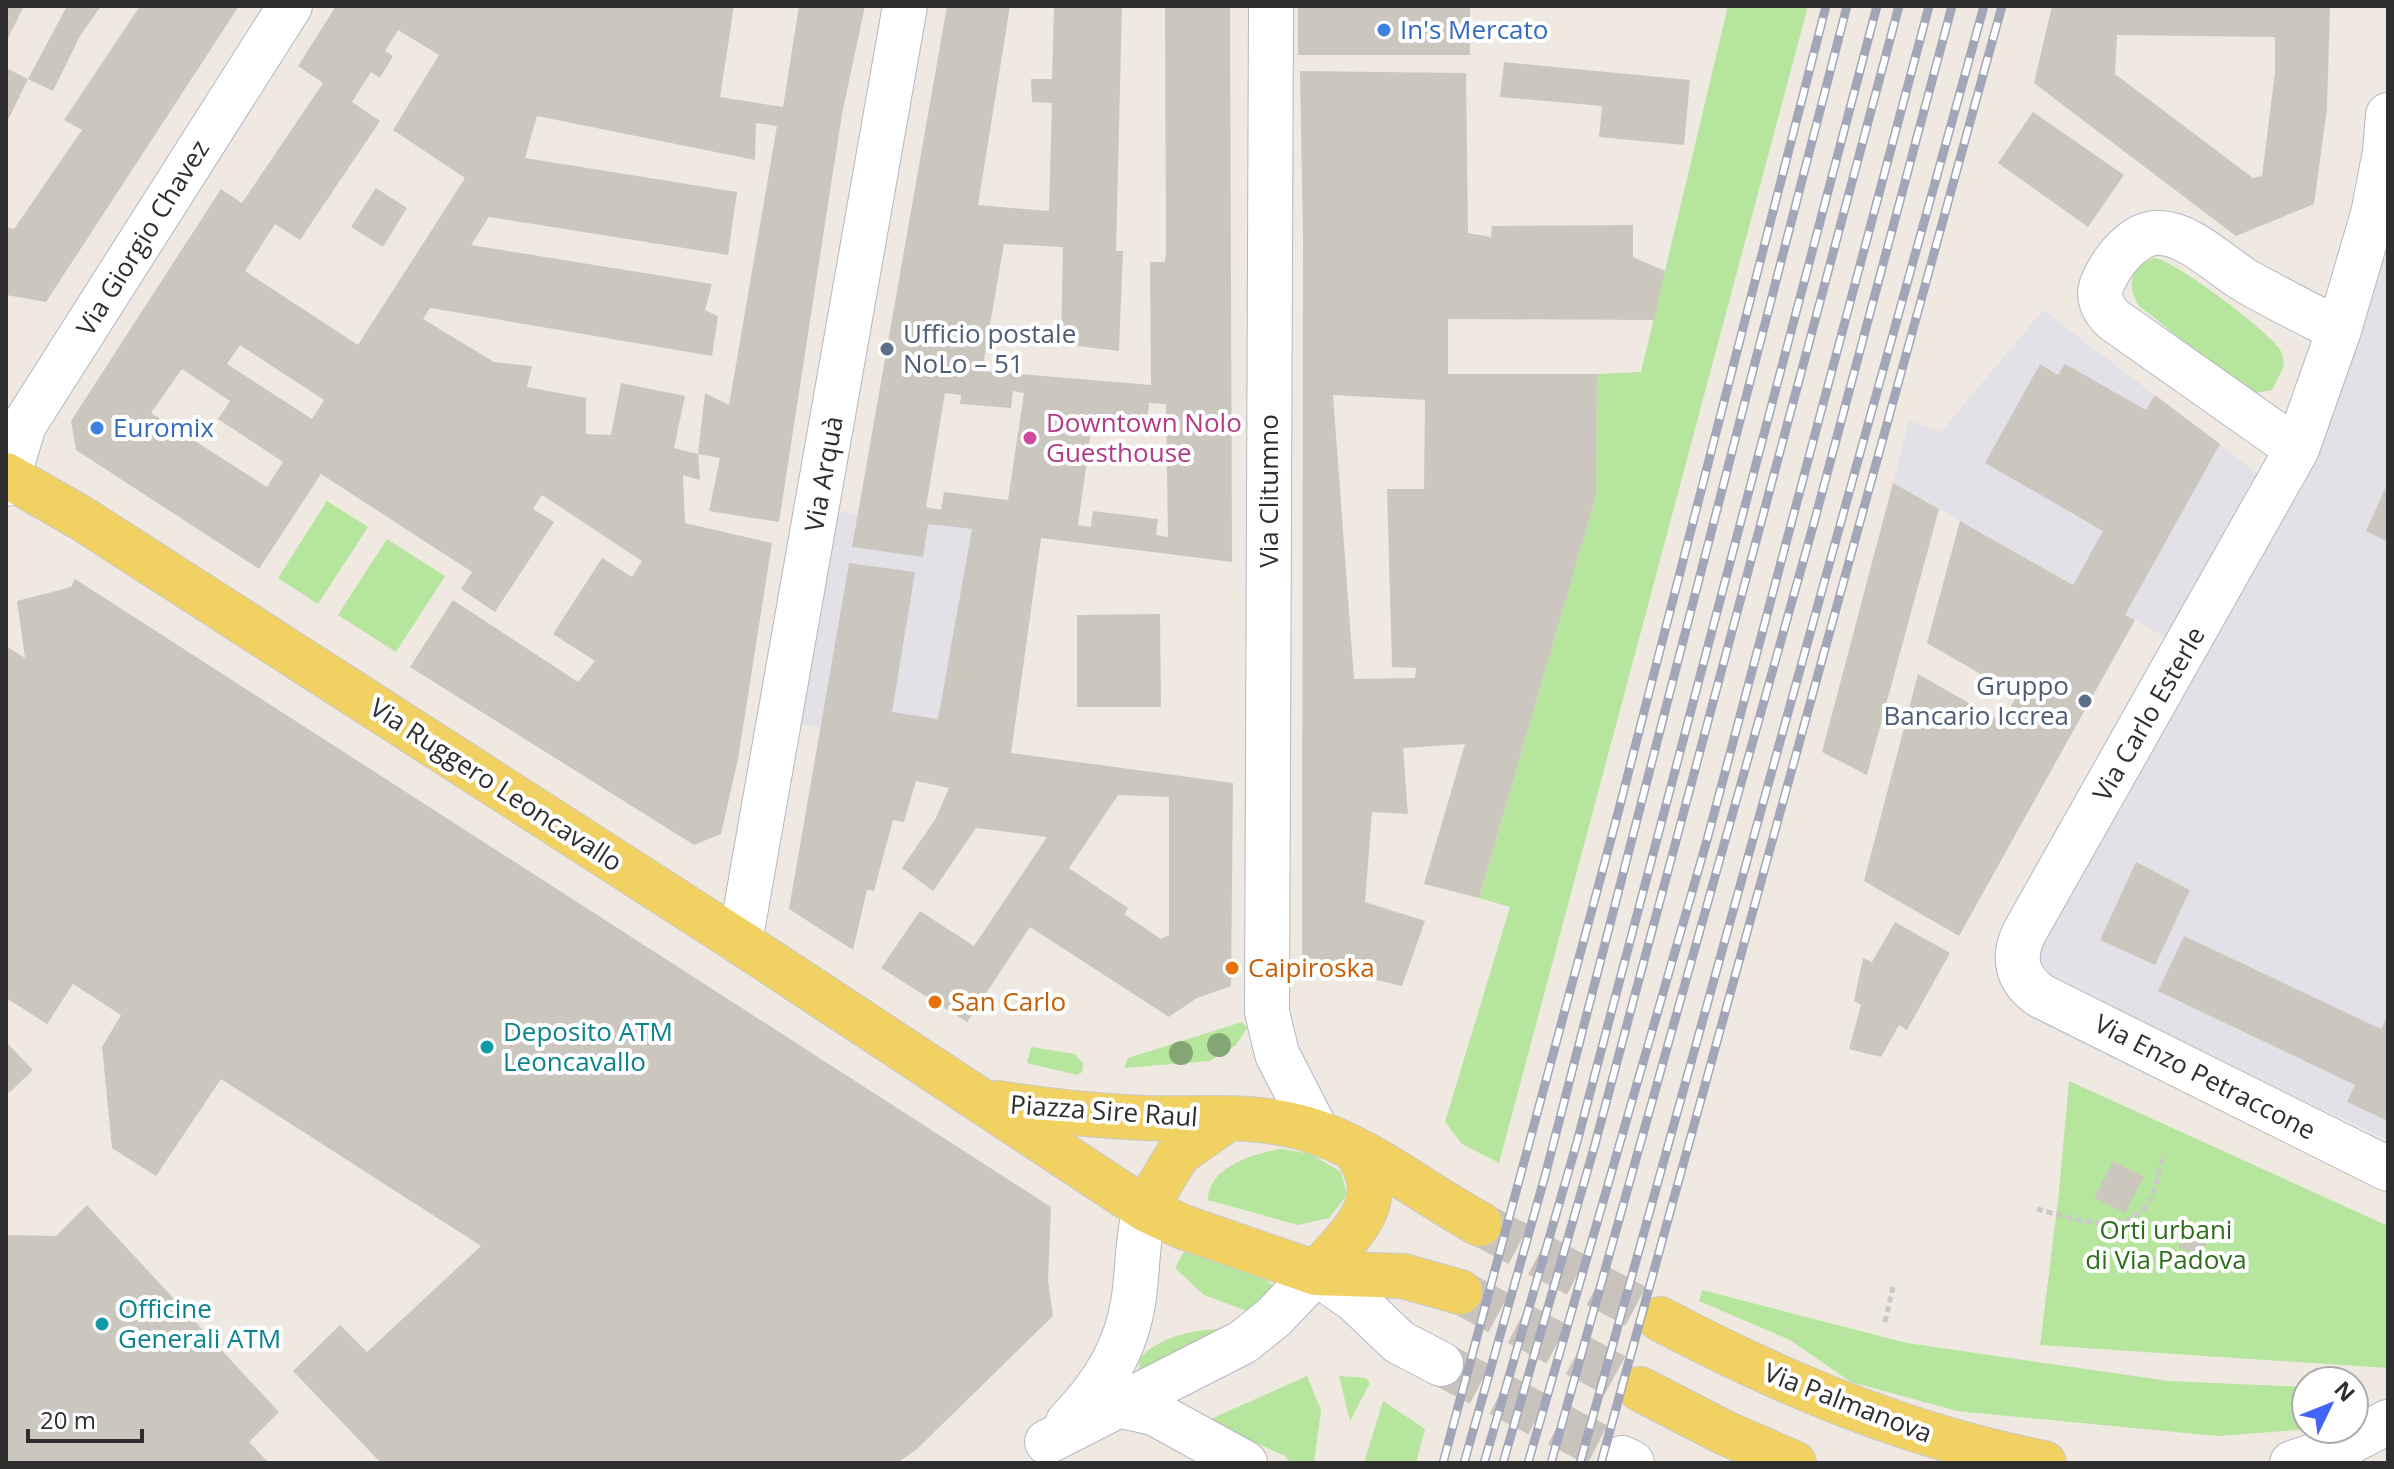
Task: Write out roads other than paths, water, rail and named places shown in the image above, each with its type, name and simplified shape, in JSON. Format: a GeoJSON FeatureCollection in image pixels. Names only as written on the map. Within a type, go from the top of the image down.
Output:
{"type":"FeatureCollection","features":[{"type":"Feature","properties":{"kind":"main road","name":"Via Ruggero Leoncavallo"},"geometry":{"type":"LineString","coordinates":[[7,478],[81,518],[983,1101]]}},
{"type":"Feature","properties":{"kind":"main road","name":"Piazza Sire Raul"},"geometry":{"type":"LineString","coordinates":[[983,1101],[1115,1116],[1274,1121],[1336,1141],[1480,1224]]}},
{"type":"Feature","properties":{"kind":"main road","name":"Piazza Sire Raul"},"geometry":{"type":"LineString","coordinates":[[983,1101],[1145,1209],[1183,1227],[1316,1273],[1342,1243],[1370,1199],[1370,1174],[1336,1141]]}},
{"type":"Feature","properties":{"kind":"main road","name":"Piazza Sire Raul"},"geometry":{"type":"LineString","coordinates":[[1145,1209],[1178,1154],[1228,1119]]}},
{"type":"Feature","properties":{"kind":"main road"},"geometry":{"type":"LineString","coordinates":[[1316,1273],[1403,1276],[1460,1292]]}},
{"type":"Feature","properties":{"kind":"main road","name":"Via Palmanova"},"geometry":{"type":"LineString","coordinates":[[1660,1319],[1754,1367],[1894,1425],[2044,1463]]}},
{"type":"Feature","properties":{"kind":"main road"},"geometry":{"type":"LineString","coordinates":[[1640,1389],[1732,1436],[1794,1463]]}},
{"type":"Feature","properties":{"kind":"street","name":"Via Giorgio Chavez"},"geometry":{"type":"LineString","coordinates":[[7,478],[24,425],[290,6]]}},
{"type":"Feature","properties":{"kind":"street","name":"Via Arquà"},"geometry":{"type":"LineString","coordinates":[[740,942],[905,6]]}},
{"type":"Feature","properties":{"kind":"street","name":"Via Clitumno"},"geometry":{"type":"LineString","coordinates":[[1267,976],[1271,6]]}},
{"type":"Feature","properties":{"kind":"street","name":"Via Carlo Esterle"},"geometry":{"type":"LineString","coordinates":[[2024,981],[2017,958],[2024,933],[2297,449],[2339,330],[2381,184],[2388,115]]}},
{"type":"Feature","properties":{"kind":"street"},"geometry":{"type":"LineString","coordinates":[[2297,449],[2114,320],[2103,306],[2100,290],[2107,274],[2136,239],[2161,233],[2184,241],[2243,279],[2339,330]]}},
{"type":"Feature","properties":{"kind":"street","name":"Piazza Sire Raul"},"geometry":{"type":"LineString","coordinates":[[1267,976],[1267,1012],[1277,1054],[1336,1141]]}},
{"type":"Feature","properties":{"kind":"street","name":"Via Enzo Petraccone"},"geometry":{"type":"LineString","coordinates":[[2024,981],[2041,996],[2388,1169]]}},
{"type":"Feature","properties":{"kind":"street","name":"Piazza Sire Raul"},"geometry":{"type":"LineString","coordinates":[[1036,1453],[1091,1399],[1118,1356],[1132,1304],[1139,1230],[1145,1209]]}},
{"type":"Feature","properties":{"kind":"street","name":"Piazza Sire Raul"},"geometry":{"type":"LineString","coordinates":[[1036,1453],[1117,1405],[1255,1334],[1316,1273]]}},
{"type":"Feature","properties":{"kind":"street"},"geometry":{"type":"LineString","coordinates":[[1316,1273],[1356,1301],[1399,1342],[1441,1364]]}},
{"type":"Feature","properties":{"kind":"street"},"geometry":{"type":"LineString","coordinates":[[1117,1405],[1154,1413],[1245,1463]]}},
{"type":"Feature","properties":{"kind":"street"},"geometry":{"type":"LineString","coordinates":[[2292,1463],[2340,1447],[2388,1422]]}},
{"type":"Feature","properties":{"kind":"tunnel"},"geometry":{"type":"LineString","coordinates":[[1480,1224],[1660,1319]]}},
{"type":"Feature","properties":{"kind":"tunnel"},"geometry":{"type":"LineString","coordinates":[[1460,1292],[1640,1389]]}},
{"type":"Feature","properties":{"kind":"tunnel"},"geometry":{"type":"LineString","coordinates":[[1441,1364],[1622,1458]]}},
{"type":"Feature","properties":{"kind":"railway"},"geometry":{"type":"LineString","coordinates":[[1443,1463],[1618,813],[1826,6]]}},
{"type":"Feature","properties":{"kind":"railway"},"geometry":{"type":"LineString","coordinates":[[1464,1463],[1545,1176],[1847,6]]}},
{"type":"Feature","properties":{"kind":"railway"},"geometry":{"type":"LineString","coordinates":[[1484,1463],[1577,1142],[1877,6]]}},
{"type":"Feature","properties":{"kind":"railway"},"geometry":{"type":"LineString","coordinates":[[1503,1463],[1594,1148],[1899,6]]}},
{"type":"Feature","properties":{"kind":"railway"},"geometry":{"type":"LineString","coordinates":[[1528,1463],[1707,840],[1929,6]]}},
{"type":"Feature","properties":{"kind":"railway"},"geometry":{"type":"LineString","coordinates":[[1551,1463],[1815,519],[1952,6]]}},
{"type":"Feature","properties":{"kind":"railway"},"geometry":{"type":"LineString","coordinates":[[1580,1463],[1984,6]]}},
{"type":"Feature","properties":{"kind":"railway"},"geometry":{"type":"LineString","coordinates":[[1601,1463],[2002,6]]}},
{"type":"Feature","properties":{"kind":"place","name":"In's Mercato"},"geometry":{"type":"Point","coordinates":[1384,30]}},
{"type":"Feature","properties":{"kind":"place","name":"Ufficio postale NoLo – 51"},"geometry":{"type":"Point","coordinates":[887,349]}},
{"type":"Feature","properties":{"kind":"place","name":"Euromix"},"geometry":{"type":"Point","coordinates":[97,428]}},
{"type":"Feature","properties":{"kind":"place","name":"Downtown Nolo Guesthouse"},"geometry":{"type":"Point","coordinates":[1030,438]}},
{"type":"Feature","properties":{"kind":"place","name":"Gruppo Bancario Iccrea"},"geometry":{"type":"Point","coordinates":[2085,701]}},
{"type":"Feature","properties":{"kind":"place","name":"Caipiroska"},"geometry":{"type":"Point","coordinates":[1232,968]}},
{"type":"Feature","properties":{"kind":"place","name":"San Carlo"},"geometry":{"type":"Point","coordinates":[935,1002]}},
{"type":"Feature","properties":{"kind":"place","name":"Deposito ATM Leoncavallo"},"geometry":{"type":"Point","coordinates":[487,1047]}},
{"type":"Feature","properties":{"kind":"place","name":"Officine Generali ATM"},"geometry":{"type":"Point","coordinates":[102,1324]}},
{"type":"Feature","properties":{"kind":"park label","name":"Orti urbani di Via Padova"},"geometry":{"type":"Point","coordinates":[2166,1245]}}]}
